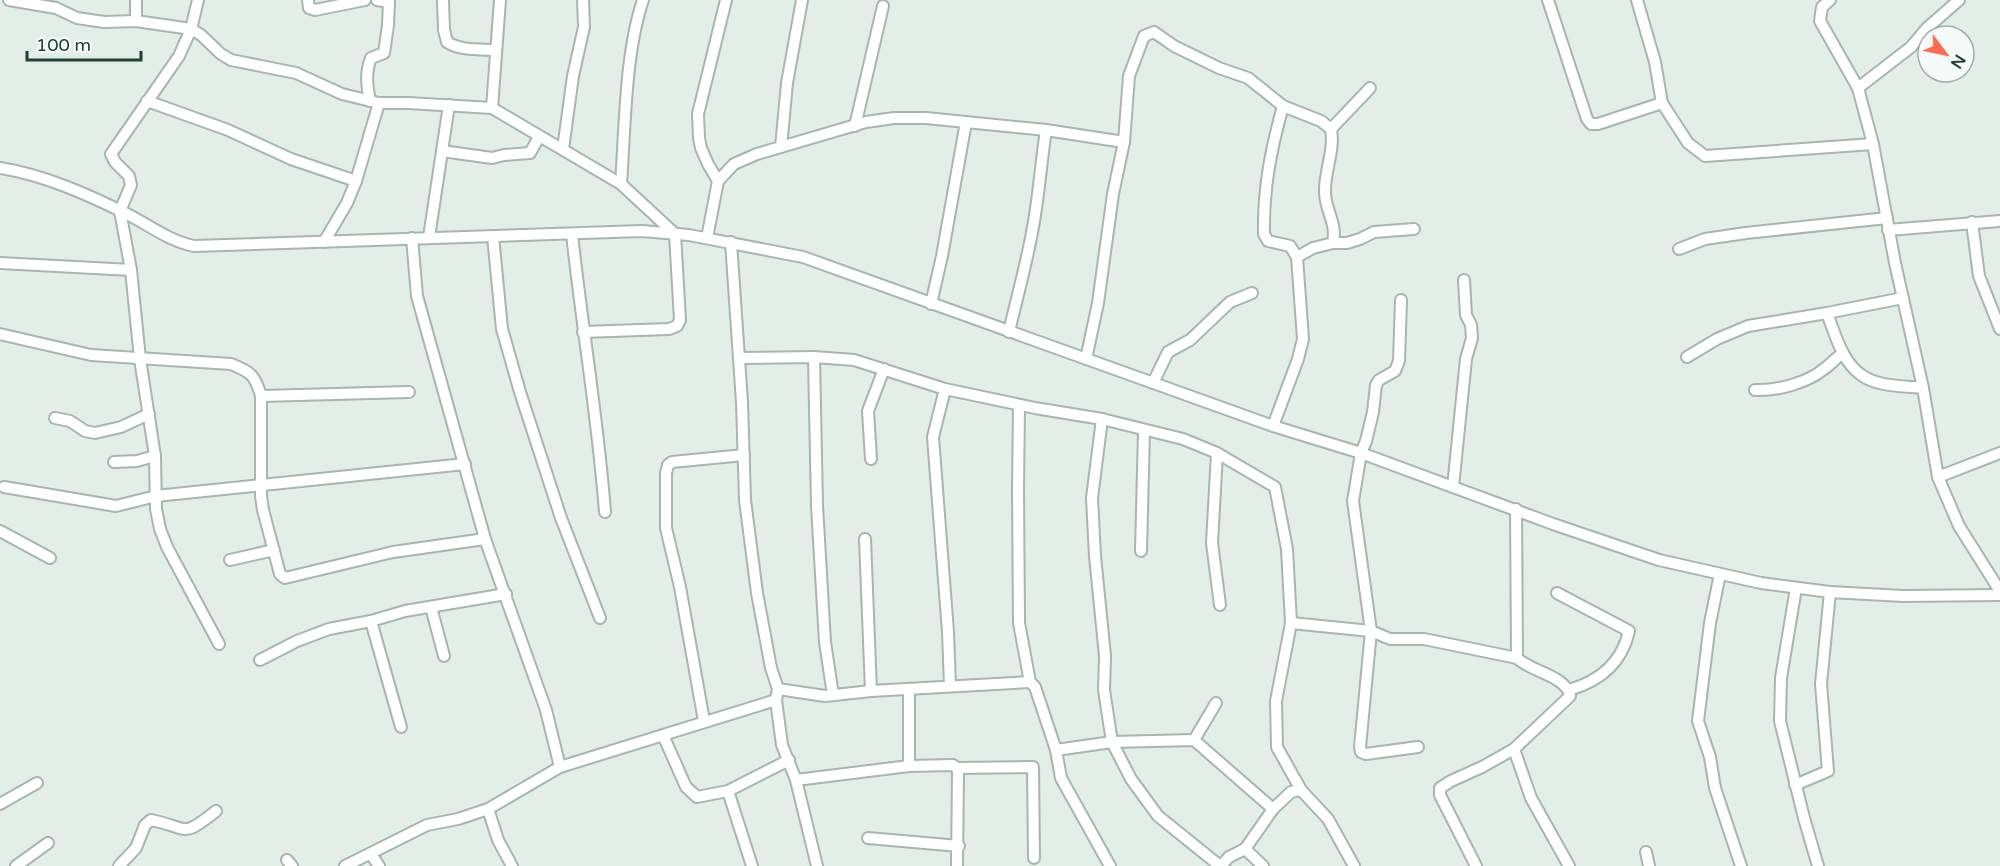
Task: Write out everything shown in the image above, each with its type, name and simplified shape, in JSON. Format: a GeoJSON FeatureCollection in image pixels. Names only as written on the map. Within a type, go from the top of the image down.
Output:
{"type":"FeatureCollection","features":[{"type":"Feature","properties":{"kind":"street"},"geometry":{"type":"LineString","coordinates":[[9,0],[56,4],[78,18],[95,21],[136,21],[191,29],[231,60],[296,73],[342,94],[375,102],[492,108],[563,149],[621,184],[675,234],[680,320],[677,326],[669,329],[583,332]]}},
{"type":"Feature","properties":{"kind":"street"},"geometry":{"type":"LineString","coordinates":[[136,0],[136,21]]}},
{"type":"Feature","properties":{"kind":"street"},"geometry":{"type":"LineString","coordinates":[[198,0],[191,29],[179,56],[111,154],[115,162],[129,176],[131,185],[120,211],[131,270],[140,359],[155,456],[160,529],[166,548],[219,644]]}},
{"type":"Feature","properties":{"kind":"street"},"geometry":{"type":"LineString","coordinates":[[308,0],[309,8],[315,10],[365,0]]}},
{"type":"Feature","properties":{"kind":"street"},"geometry":{"type":"LineString","coordinates":[[324,242],[347,203],[356,181],[375,102],[367,82],[367,68],[371,58],[384,53],[389,2],[377,0]]}},
{"type":"Feature","properties":{"kind":"street"},"geometry":{"type":"LineString","coordinates":[[443,0],[444,30],[447,42],[464,48],[496,50]]}},
{"type":"Feature","properties":{"kind":"street"},"geometry":{"type":"LineString","coordinates":[[492,108],[500,0]]}},
{"type":"Feature","properties":{"kind":"street"},"geometry":{"type":"LineString","coordinates":[[563,149],[573,76],[584,27],[583,0]]}},
{"type":"Feature","properties":{"kind":"street"},"geometry":{"type":"LineString","coordinates":[[621,184],[631,64],[638,15],[643,0]]}},
{"type":"Feature","properties":{"kind":"street"},"geometry":{"type":"LineString","coordinates":[[718,181],[701,148],[698,114],[726,0]]}},
{"type":"Feature","properties":{"kind":"street"},"geometry":{"type":"LineString","coordinates":[[781,147],[787,83],[802,0]]}},
{"type":"Feature","properties":{"kind":"street"},"geometry":{"type":"LineString","coordinates":[[1548,0],[1587,119],[1592,124],[1662,103]]}},
{"type":"Feature","properties":{"kind":"street"},"geometry":{"type":"LineString","coordinates":[[1637,0],[1655,62],[1662,103],[1688,143],[1705,156],[1873,144]]}},
{"type":"Feature","properties":{"kind":"street"},"geometry":{"type":"LineString","coordinates":[[0,168],[50,181],[120,211],[179,243],[194,246],[642,231],[707,238],[802,257],[1273,426],[1361,453],[1659,560],[1720,574],[1830,592],[1904,596],[2000,593],[1959,526],[1938,477],[1923,388],[1888,230],[1873,144],[1858,88],[1820,21],[1822,7],[1830,0]]}},
{"type":"Feature","properties":{"kind":"street"},"geometry":{"type":"LineString","coordinates":[[1858,88],[1911,47],[1927,28],[1959,0]]}},
{"type":"Feature","properties":{"kind":"street"},"geometry":{"type":"LineString","coordinates":[[855,126],[883,6]]}},
{"type":"Feature","properties":{"kind":"street"},"geometry":{"type":"LineString","coordinates":[[1086,359],[1098,303],[1113,194],[1124,142],[1129,76],[1144,36],[1154,32],[1174,46],[1219,69],[1248,78],[1283,106],[1321,121],[1331,129],[1333,142],[1325,195],[1335,231],[1333,243]]}},
{"type":"Feature","properties":{"kind":"street"},"geometry":{"type":"LineString","coordinates":[[1331,129],[1370,88]]}},
{"type":"Feature","properties":{"kind":"street"},"geometry":{"type":"LineString","coordinates":[[147,101],[228,130],[291,159],[356,181]]}},
{"type":"Feature","properties":{"kind":"street"},"geometry":{"type":"LineString","coordinates":[[429,237],[449,105]]}},
{"type":"Feature","properties":{"kind":"street"},"geometry":{"type":"LineString","coordinates":[[1273,426],[1303,339],[1298,257],[1290,246],[1268,241],[1264,234],[1265,192],[1270,153],[1283,106]]}},
{"type":"Feature","properties":{"kind":"street"},"geometry":{"type":"LineString","coordinates":[[707,238],[718,181],[734,164],[742,159],[855,126],[894,118],[926,117],[1046,130],[1124,142]]}},
{"type":"Feature","properties":{"kind":"street"},"geometry":{"type":"LineString","coordinates":[[931,304],[966,122]]}},
{"type":"Feature","properties":{"kind":"street"},"geometry":{"type":"LineString","coordinates":[[1009,332],[1033,230],[1046,130]]}},
{"type":"Feature","properties":{"kind":"street"},"geometry":{"type":"LineString","coordinates":[[442,151],[492,158],[504,154],[530,153],[539,137]]}},
{"type":"Feature","properties":{"kind":"street"},"geometry":{"type":"LineString","coordinates":[[1679,249],[1704,239],[1736,234],[1887,218]]}},
{"type":"Feature","properties":{"kind":"street"},"geometry":{"type":"LineString","coordinates":[[1888,230],[2000,220]]}},
{"type":"Feature","properties":{"kind":"street"},"geometry":{"type":"LineString","coordinates":[[1972,222],[1979,276],[2000,329]]}},
{"type":"Feature","properties":{"kind":"street"},"geometry":{"type":"LineString","coordinates":[[1298,257],[1313,248],[1333,243],[1347,243],[1374,232],[1414,229]]}},
{"type":"Feature","properties":{"kind":"street"},"geometry":{"type":"LineString","coordinates":[[572,234],[600,454],[605,512]]}},
{"type":"Feature","properties":{"kind":"street"},"geometry":{"type":"LineString","coordinates":[[493,236],[502,329],[561,518],[600,618]]}},
{"type":"Feature","properties":{"kind":"street"},"geometry":{"type":"LineString","coordinates":[[412,238],[417,296],[485,539],[546,710],[560,767]]}},
{"type":"Feature","properties":{"kind":"street"},"geometry":{"type":"LineString","coordinates":[[731,242],[740,358],[745,500],[757,592],[777,694],[782,745],[796,780],[817,866]]}},
{"type":"Feature","properties":{"kind":"street"},"geometry":{"type":"LineString","coordinates":[[0,263],[131,270]]}},
{"type":"Feature","properties":{"kind":"street"},"geometry":{"type":"LineString","coordinates":[[1453,487],[1466,359],[1472,338],[1471,325],[1466,315],[1464,280]]}},
{"type":"Feature","properties":{"kind":"street"},"geometry":{"type":"LineString","coordinates":[[1153,383],[1168,352],[1190,340],[1230,302],[1252,293]]}},
{"type":"Feature","properties":{"kind":"street"},"geometry":{"type":"LineString","coordinates":[[1687,357],[1717,339],[1748,326],[1827,314],[1903,298]]}},
{"type":"Feature","properties":{"kind":"street"},"geometry":{"type":"LineString","coordinates":[[1401,300],[1399,361],[1395,371],[1379,380],[1376,385],[1373,412],[1361,453],[1353,501],[1371,631],[1360,747],[1361,752],[1366,754],[1418,747]]}},
{"type":"Feature","properties":{"kind":"street"},"geometry":{"type":"LineString","coordinates":[[1827,314],[1843,353],[1860,374],[1874,381],[1923,388]]}},
{"type":"Feature","properties":{"kind":"street"},"geometry":{"type":"LineString","coordinates":[[0,334],[91,355],[231,364],[249,371],[257,381],[261,396],[263,510],[280,574],[285,578],[393,552],[485,539]]}},
{"type":"Feature","properties":{"kind":"street"},"geometry":{"type":"LineString","coordinates":[[1755,390],[1786,386],[1808,378],[1823,371],[1843,353]]}},
{"type":"Feature","properties":{"kind":"street"},"geometry":{"type":"LineString","coordinates":[[740,358],[814,357],[854,360],[945,389],[1019,405],[1102,419],[1183,439],[1217,453],[1275,487],[1287,549],[1291,622],[1276,701],[1278,747],[1301,790],[1328,819],[1354,866]]}},
{"type":"Feature","properties":{"kind":"street"},"geometry":{"type":"LineString","coordinates":[[814,357],[817,506],[825,642],[833,695]]}},
{"type":"Feature","properties":{"kind":"street"},"geometry":{"type":"LineString","coordinates":[[871,459],[868,411],[885,369]]}},
{"type":"Feature","properties":{"kind":"street"},"geometry":{"type":"LineString","coordinates":[[945,389],[933,437],[950,686]]}},
{"type":"Feature","properties":{"kind":"street"},"geometry":{"type":"LineString","coordinates":[[261,396],[409,392]]}},
{"type":"Feature","properties":{"kind":"street"},"geometry":{"type":"LineString","coordinates":[[1019,405],[1020,623],[1030,682],[1035,687],[1056,750],[1061,778],[1110,866]]}},
{"type":"Feature","properties":{"kind":"street"},"geometry":{"type":"LineString","coordinates":[[55,418],[70,421],[85,431],[95,433],[121,427],[149,414]]}},
{"type":"Feature","properties":{"kind":"street"},"geometry":{"type":"LineString","coordinates":[[1102,419],[1092,498],[1105,656],[1104,690],[1112,742],[1131,779],[1158,816],[1221,866],[1229,857],[1245,849],[1274,809],[1291,792],[1301,790]]}},
{"type":"Feature","properties":{"kind":"street"},"geometry":{"type":"LineString","coordinates":[[1141,551],[1144,431]]}},
{"type":"Feature","properties":{"kind":"street"},"geometry":{"type":"LineString","coordinates":[[1217,453],[1212,543],[1220,605]]}},
{"type":"Feature","properties":{"kind":"street"},"geometry":{"type":"LineString","coordinates":[[1938,477],[2000,453]]}},
{"type":"Feature","properties":{"kind":"street"},"geometry":{"type":"LineString","coordinates":[[704,721],[680,587],[666,528],[666,473],[668,465],[672,462],[744,455]]}},
{"type":"Feature","properties":{"kind":"street"},"geometry":{"type":"LineString","coordinates":[[114,462],[137,461],[155,456]]}},
{"type":"Feature","properties":{"kind":"street"},"geometry":{"type":"LineString","coordinates":[[4,487],[117,506],[156,496],[465,464]]}},
{"type":"Feature","properties":{"kind":"street"},"geometry":{"type":"LineString","coordinates":[[1516,509],[1517,658]]}},
{"type":"Feature","properties":{"kind":"street"},"geometry":{"type":"LineString","coordinates":[[0,531],[50,558]]}},
{"type":"Feature","properties":{"kind":"street"},"geometry":{"type":"LineString","coordinates":[[865,539],[871,691]]}},
{"type":"Feature","properties":{"kind":"street"},"geometry":{"type":"LineString","coordinates":[[230,560],[274,550]]}},
{"type":"Feature","properties":{"kind":"street"},"geometry":{"type":"LineString","coordinates":[[1720,574],[1710,623],[1698,721],[1710,757],[1715,788],[1741,866]]}},
{"type":"Feature","properties":{"kind":"street"},"geometry":{"type":"LineString","coordinates":[[1796,588],[1781,678],[1780,721],[1818,866]]}},
{"type":"Feature","properties":{"kind":"street"},"geometry":{"type":"LineString","coordinates":[[1796,784],[1828,771],[1821,684],[1830,592]]}},
{"type":"Feature","properties":{"kind":"street"},"geometry":{"type":"LineString","coordinates":[[1557,593],[1629,631],[1616,663],[1582,686],[1569,690]]}},
{"type":"Feature","properties":{"kind":"street"},"geometry":{"type":"LineString","coordinates":[[260,660],[297,641],[329,629],[371,621],[405,611],[506,594]]}},
{"type":"Feature","properties":{"kind":"street"},"geometry":{"type":"LineString","coordinates":[[431,607],[444,656]]}},
{"type":"Feature","properties":{"kind":"street"},"geometry":{"type":"LineString","coordinates":[[371,621],[401,727]]}},
{"type":"Feature","properties":{"kind":"street"},"geometry":{"type":"LineString","coordinates":[[1291,622],[1371,631],[1390,639],[1424,639],[1517,658],[1523,664],[1564,684],[1569,690],[1570,696],[1567,700],[1514,749],[1440,788],[1440,795],[1476,866]]}},
{"type":"Feature","properties":{"kind":"street"},"geometry":{"type":"LineString","coordinates":[[345,866],[427,825],[464,818],[488,809],[560,767],[663,735],[777,694],[825,696],[909,688],[1030,682]]}},
{"type":"Feature","properties":{"kind":"street"},"geometry":{"type":"LineString","coordinates":[[909,688],[909,766]]}},
{"type":"Feature","properties":{"kind":"street"},"geometry":{"type":"LineString","coordinates":[[1194,740],[1216,703]]}},
{"type":"Feature","properties":{"kind":"street"},"geometry":{"type":"LineString","coordinates":[[663,735],[686,788],[697,797],[728,791],[789,760]]}},
{"type":"Feature","properties":{"kind":"street"},"geometry":{"type":"LineString","coordinates":[[1056,750],[1112,742],[1194,740],[1274,809]]}},
{"type":"Feature","properties":{"kind":"street"},"geometry":{"type":"LineString","coordinates":[[1514,749],[1531,798],[1569,866]]}},
{"type":"Feature","properties":{"kind":"street"},"geometry":{"type":"LineString","coordinates":[[796,780],[909,766],[1034,767],[1034,858]]}},
{"type":"Feature","properties":{"kind":"street"},"geometry":{"type":"LineString","coordinates":[[957,768],[957,866]]}},
{"type":"Feature","properties":{"kind":"street"},"geometry":{"type":"LineString","coordinates":[[0,804],[37,783]]}},
{"type":"Feature","properties":{"kind":"street"},"geometry":{"type":"LineString","coordinates":[[728,791],[752,866]]}},
{"type":"Feature","properties":{"kind":"street"},"geometry":{"type":"LineString","coordinates":[[488,809],[498,840],[510,865]]}},
{"type":"Feature","properties":{"kind":"street"},"geometry":{"type":"LineString","coordinates":[[119,866],[136,848],[145,825],[151,820],[183,830],[194,828],[216,811]]}},
{"type":"Feature","properties":{"kind":"street"},"geometry":{"type":"LineString","coordinates":[[868,838],[958,846]]}},
{"type":"Feature","properties":{"kind":"street"},"geometry":{"type":"LineString","coordinates":[[16,866],[48,843]]}},
{"type":"Feature","properties":{"kind":"street"},"geometry":{"type":"LineString","coordinates":[[1245,849],[1263,866]]}},
{"type":"Feature","properties":{"kind":"street"},"geometry":{"type":"LineString","coordinates":[[1646,852],[1648,866]]}},
{"type":"Feature","properties":{"kind":"street"},"geometry":{"type":"LineString","coordinates":[[371,854],[379,866]]}}]}
